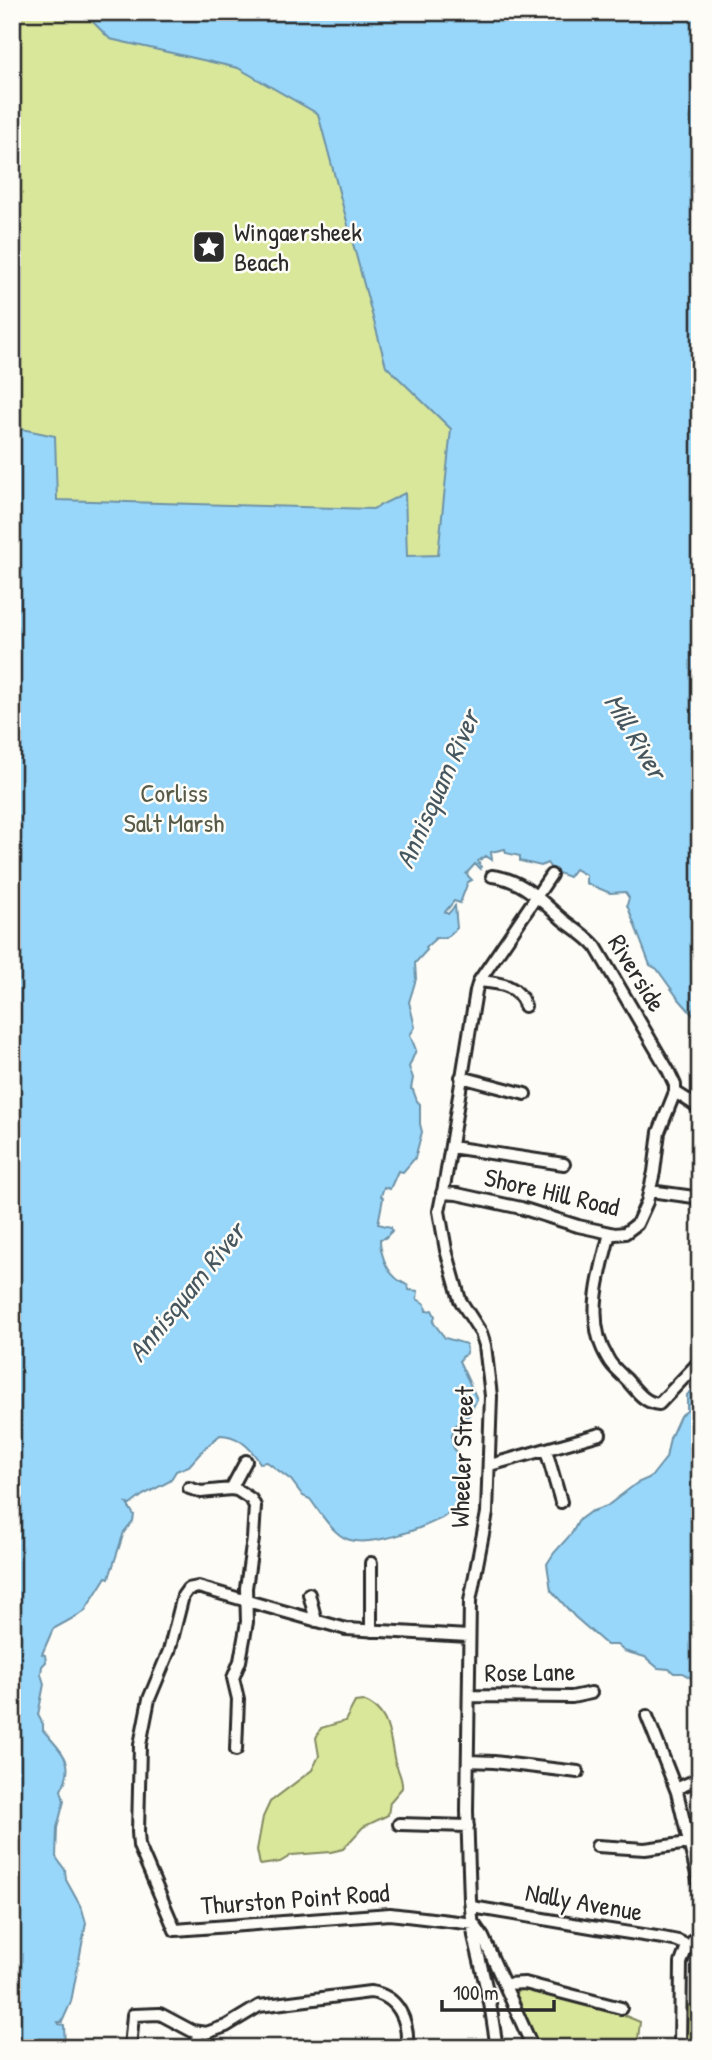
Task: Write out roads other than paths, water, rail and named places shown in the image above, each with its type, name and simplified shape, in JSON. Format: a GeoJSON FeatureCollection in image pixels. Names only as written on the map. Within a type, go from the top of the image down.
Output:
{"type":"FeatureCollection","features":[{"type":"Feature","properties":{"kind":"street","name":"Wheeler Street"},"geometry":{"type":"LineString","coordinates":[[497,2048],[475,1942],[468,1826],[468,1636],[470,1601],[487,1513],[491,1396],[485,1345],[481,1333],[460,1300],[439,1211],[472,1008],[479,981],[551,875]]}},
{"type":"Feature","properties":{"kind":"street"},"geometry":{"type":"LineString","coordinates":[[492,876],[509,880],[536,896]]}},
{"type":"Feature","properties":{"kind":"street","name":"Riverside"},"geometry":{"type":"LineString","coordinates":[[536,896],[596,947],[676,1085],[674,1092]]}},
{"type":"Feature","properties":{"kind":"street"},"geometry":{"type":"LineString","coordinates":[[479,981],[511,987],[519,993],[525,1006]]}},
{"type":"Feature","properties":{"kind":"street"},"geometry":{"type":"LineString","coordinates":[[461,1077],[526,1094]]}},
{"type":"Feature","properties":{"kind":"street"},"geometry":{"type":"LineString","coordinates":[[674,1092],[700,1110]]}},
{"type":"Feature","properties":{"kind":"street","name":"Shore Hill Road"},"geometry":{"type":"LineString","coordinates":[[442,1193],[502,1203],[610,1233],[632,1230],[642,1216],[650,1191],[659,1132],[674,1092]]}},
{"type":"Feature","properties":{"kind":"street"},"geometry":{"type":"LineString","coordinates":[[451,1147],[564,1164]]}},
{"type":"Feature","properties":{"kind":"street"},"geometry":{"type":"LineString","coordinates":[[650,1191],[694,1197]]}},
{"type":"Feature","properties":{"kind":"street"},"geometry":{"type":"LineString","coordinates":[[610,1233],[595,1305],[598,1336],[609,1362],[642,1397],[659,1404],[700,1361]]}},
{"type":"Feature","properties":{"kind":"street"},"geometry":{"type":"LineString","coordinates":[[489,1465],[600,1434]]}},
{"type":"Feature","properties":{"kind":"street"},"geometry":{"type":"LineString","coordinates":[[546,1450],[561,1502]]}},
{"type":"Feature","properties":{"kind":"street"},"geometry":{"type":"LineString","coordinates":[[231,1489],[246,1461]]}},
{"type":"Feature","properties":{"kind":"street"},"geometry":{"type":"LineString","coordinates":[[189,1488],[201,1492],[231,1489],[244,1494],[255,1506],[246,1588],[248,1602],[244,1644],[233,1678],[238,1699],[236,1750]]}},
{"type":"Feature","properties":{"kind":"street"},"geometry":{"type":"LineString","coordinates":[[371,1563],[371,1631]]}},
{"type":"Feature","properties":{"kind":"street","name":"Thurston Point Road"},"geometry":{"type":"LineString","coordinates":[[468,1636],[346,1629],[198,1587],[188,1589],[183,1596],[169,1651],[149,1699],[140,1745],[139,1846],[175,1930],[390,1914],[474,1924]]}},
{"type":"Feature","properties":{"kind":"street"},"geometry":{"type":"LineString","coordinates":[[309,1594],[316,1621]]}},
{"type":"Feature","properties":{"kind":"street","name":"Rose Lane"},"geometry":{"type":"LineString","coordinates":[[470,1696],[572,1697],[591,1693]]}},
{"type":"Feature","properties":{"kind":"street"},"geometry":{"type":"LineString","coordinates":[[646,1716],[676,1789],[700,1886]]}},
{"type":"Feature","properties":{"kind":"street"},"geometry":{"type":"LineString","coordinates":[[468,1761],[578,1772]]}},
{"type":"Feature","properties":{"kind":"street"},"geometry":{"type":"LineString","coordinates":[[676,1789],[700,1778]]}},
{"type":"Feature","properties":{"kind":"street"},"geometry":{"type":"LineString","coordinates":[[399,1824],[468,1826]]}},
{"type":"Feature","properties":{"kind":"street"},"geometry":{"type":"LineString","coordinates":[[597,1846],[645,1849],[689,1843]]}},
{"type":"Feature","properties":{"kind":"street","name":"Nally Avenue"},"geometry":{"type":"LineString","coordinates":[[472,1906],[663,1938],[688,1946]]}},
{"type":"Feature","properties":{"kind":"street"},"geometry":{"type":"LineString","coordinates":[[474,1924],[483,1937],[533,2048]]}},
{"type":"Feature","properties":{"kind":"street"},"geometry":{"type":"LineString","coordinates":[[680,2048],[681,1963],[685,1949],[700,1933]]}},
{"type":"Feature","properties":{"kind":"street"},"geometry":{"type":"LineString","coordinates":[[505,1984],[525,1983],[621,2008]]}},
{"type":"Feature","properties":{"kind":"street"},"geometry":{"type":"LineString","coordinates":[[130,2048],[133,2015],[160,2014],[198,2033],[226,2026],[259,2006],[370,1992],[386,1996],[400,2009],[407,2025],[407,2048]]}},
{"type":"Feature","properties":{"kind":"street"},"geometry":{"type":"LineString","coordinates":[[195,2048],[198,2033]]}},
{"type":"Feature","properties":{"kind":"water"},"geometry":{"type":"Polygon","coordinates":[[[83,12],[700,12],[700,1023],[657,969],[650,965],[627,905],[629,898],[625,892],[610,893],[586,883],[586,875],[575,869],[569,877],[553,871],[547,863],[541,866],[520,861],[520,856],[506,853],[505,849],[491,852],[492,860],[486,856],[478,861],[480,869],[475,864],[466,874],[472,880],[468,882],[460,903],[454,901],[445,912],[448,914],[455,906],[457,928],[446,938],[436,938],[415,963],[416,979],[409,1002],[415,1027],[410,1035],[416,1050],[409,1067],[413,1078],[411,1089],[420,1104],[422,1132],[415,1158],[403,1172],[398,1171],[390,1189],[384,1187],[378,1224],[391,1227],[392,1231],[380,1239],[384,1259],[391,1273],[408,1286],[409,1290],[418,1291],[417,1299],[425,1304],[426,1311],[432,1310],[435,1316],[433,1322],[445,1338],[466,1344],[467,1352],[459,1361],[477,1399],[469,1415],[455,1426],[452,1435],[453,1446],[467,1474],[456,1480],[458,1503],[442,1518],[408,1532],[368,1541],[347,1539],[331,1527],[310,1499],[303,1496],[291,1480],[267,1462],[260,1463],[253,1452],[239,1440],[220,1435],[189,1466],[176,1471],[170,1481],[130,1505],[127,1504],[134,1515],[133,1521],[124,1532],[109,1578],[106,1577],[84,1612],[53,1629],[42,1654],[45,1655],[46,1662],[42,1666],[44,1684],[38,1715],[43,1730],[61,1751],[67,1764],[66,1780],[61,1790],[64,1801],[57,1828],[56,1857],[65,1870],[66,1880],[82,1909],[86,1923],[71,2002],[62,2022],[58,2022],[64,2025],[65,2048],[12,2048],[12,427],[55,436],[57,500],[373,509],[405,493],[407,556],[438,555],[451,429],[386,366],[318,114],[238,68],[110,39],[83,12]]]}},
{"type":"Feature","properties":{"kind":"water"},"geometry":{"type":"Polygon","coordinates":[[[700,1379],[700,1683],[682,1673],[658,1668],[645,1657],[624,1651],[617,1645],[607,1645],[575,1617],[551,1590],[547,1564],[579,1520],[590,1512],[607,1506],[637,1483],[651,1477],[666,1458],[670,1438],[680,1416],[687,1411],[687,1395],[700,1379]]]}},
{"type":"Feature","properties":{"kind":"place","name":"Wingaersheek Beach"},"geometry":{"type":"Point","coordinates":[209,247]}},
{"type":"Feature","properties":{"kind":"water label","name":"Mill River"},"geometry":{"type":"Point","coordinates":[636,736]}},
{"type":"Feature","properties":{"kind":"water label","name":"Annisquam River"},"geometry":{"type":"Point","coordinates":[437,789]}},
{"type":"Feature","properties":{"kind":"water label","name":"Annisquam River"},"geometry":{"type":"Point","coordinates":[186,1292]}},
{"type":"Feature","properties":{"kind":"park label","name":"Corliss Salt Marsh"},"geometry":{"type":"Point","coordinates":[174,808]}}]}
